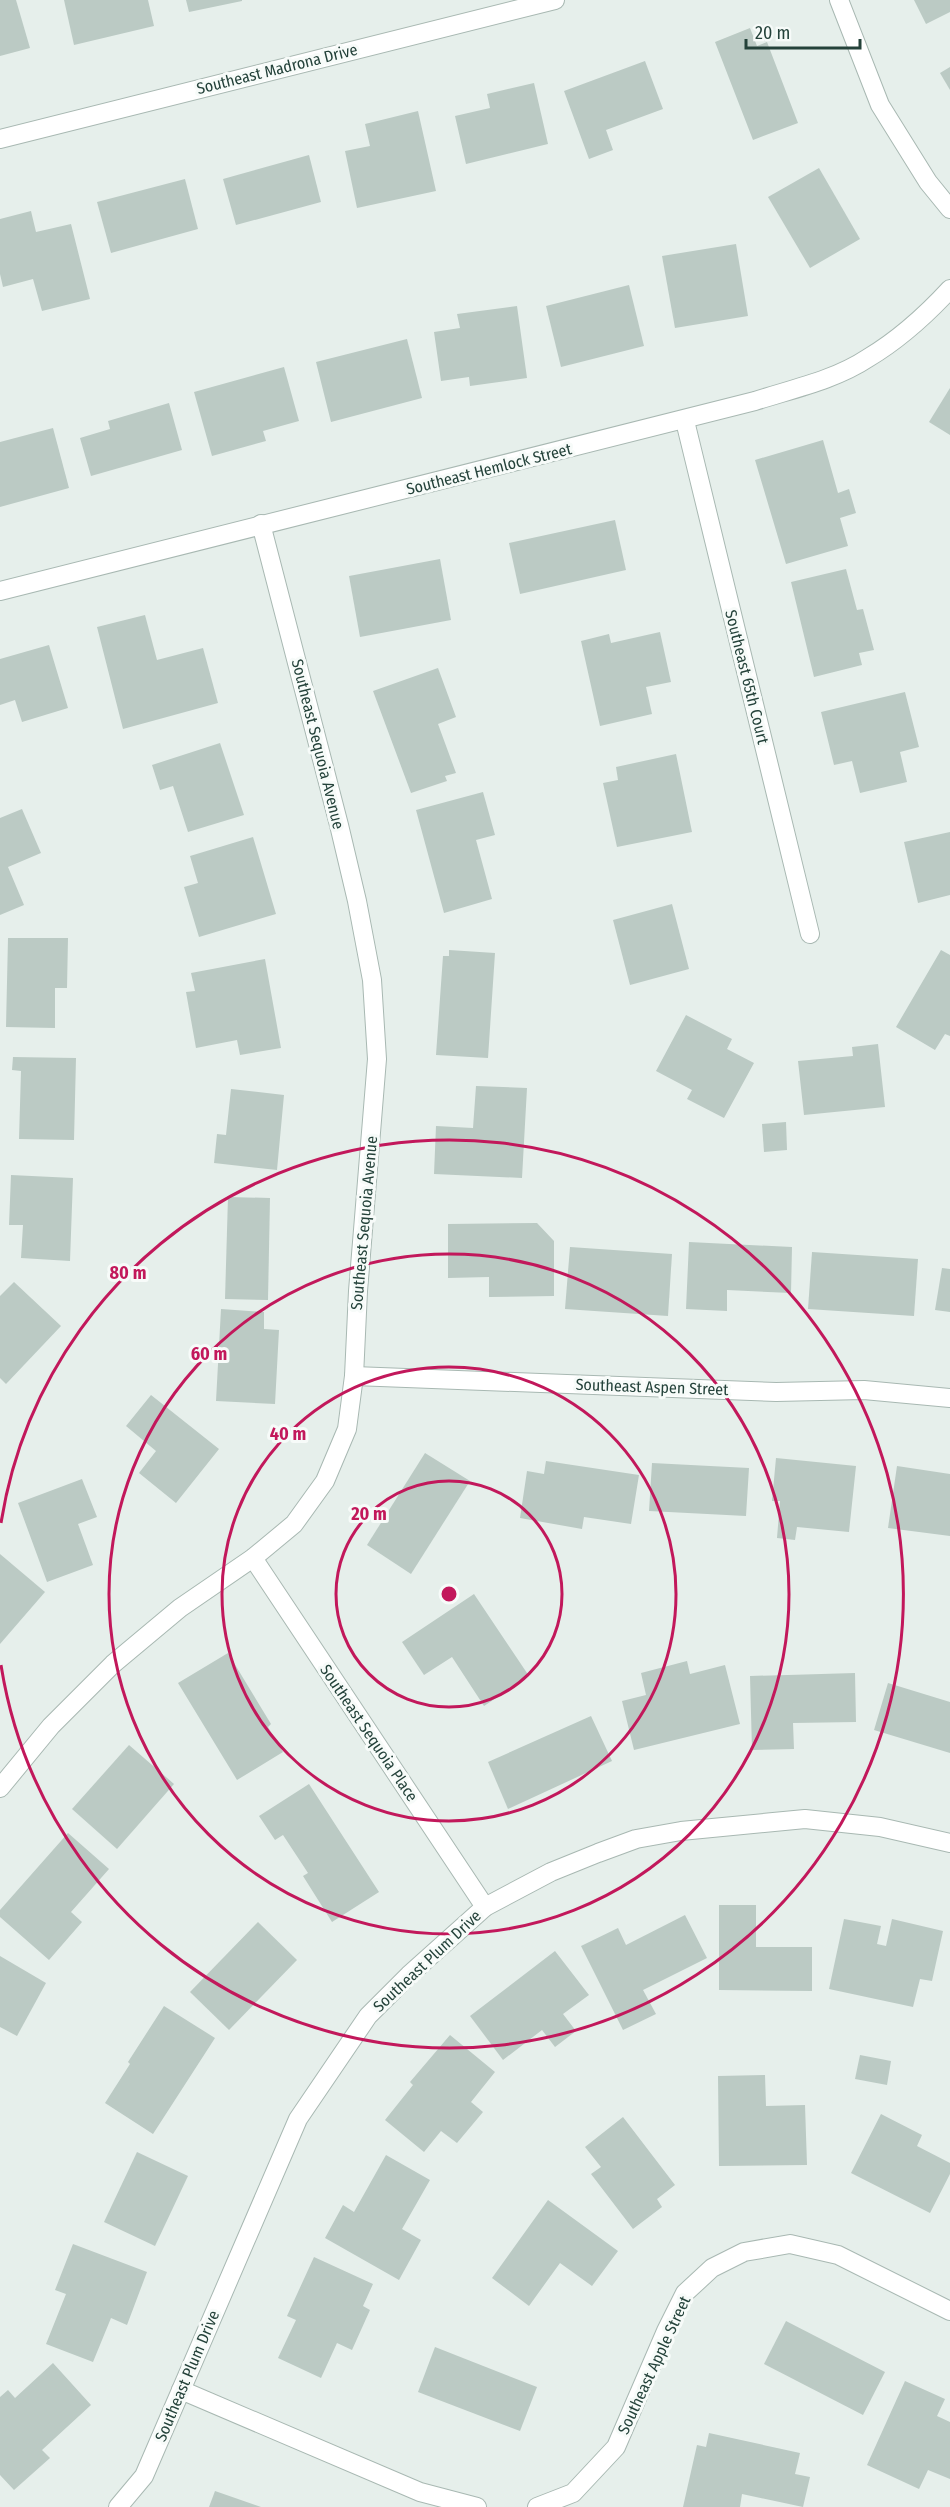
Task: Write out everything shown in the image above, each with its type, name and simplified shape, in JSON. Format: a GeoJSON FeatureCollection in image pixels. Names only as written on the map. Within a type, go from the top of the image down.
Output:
{"type":"FeatureCollection","features":[{"type":"Feature","properties":{"kind":"street","name":"Southeast Madrona Drive"},"geometry":{"type":"LineString","coordinates":[[0,139],[555,0]]}},
{"type":"Feature","properties":{"kind":"street"},"geometry":{"type":"LineString","coordinates":[[838,0],[880,105],[928,182],[950,209]]}},
{"type":"Feature","properties":{"kind":"street","name":"Southeast Hemlock Street"},"geometry":{"type":"LineString","coordinates":[[0,591],[261,524],[684,421],[818,381],[867,359],[909,328],[950,289]]}},
{"type":"Feature","properties":{"kind":"street","name":"Southeast 65th Court"},"geometry":{"type":"LineString","coordinates":[[684,421],[810,934]]}},
{"type":"Feature","properties":{"kind":"street","name":"Southeast Sequoia Avenue"},"geometry":{"type":"LineString","coordinates":[[0,1788],[51,1726],[113,1664],[180,1608],[253,1558],[294,1524],[326,1481],[347,1429],[354,1376],[358,1291],[377,1059],[372,980],[339,825],[261,524]]}},
{"type":"Feature","properties":{"kind":"street","name":"Southeast Aspen Street"},"geometry":{"type":"LineString","coordinates":[[354,1376],[776,1392],[864,1390],[950,1398]]}},
{"type":"Feature","properties":{"kind":"street","name":"Southeast Sequoia Place"},"geometry":{"type":"LineString","coordinates":[[253,1558],[486,1907]]}},
{"type":"Feature","properties":{"kind":"street","name":"Southeast Plum Drive"},"geometry":{"type":"LineString","coordinates":[[118,2507],[144,2476],[298,2120],[368,2016],[486,1907],[551,1872],[598,1853],[636,1839],[681,1831],[805,1819],[880,1827],[950,1843]]}},
{"type":"Feature","properties":{"kind":"street","name":"Southeast Apple Street"},"geometry":{"type":"LineString","coordinates":[[537,2507],[573,2493],[616,2447],[666,2331],[685,2293],[712,2268],[744,2252],[790,2244],[838,2255],[950,2311]]}},
{"type":"Feature","properties":{"kind":"street"},"geometry":{"type":"LineString","coordinates":[[181,2390],[420,2493],[477,2507]]}},
{"type":"Feature","properties":{"kind":"building"},"geometry":{"type":"Polygon","coordinates":[[[0,0],[16,0],[30,48],[0,56],[0,0]]]}},
{"type":"Feature","properties":{"kind":"building"},"geometry":{"type":"Polygon","coordinates":[[[64,0],[148,0],[154,26],[74,45],[64,0]]]}},
{"type":"Feature","properties":{"kind":"building"},"geometry":{"type":"Polygon","coordinates":[[[186,0],[242,0],[242,1],[189,12],[186,0]]]}},
{"type":"Feature","properties":{"kind":"building"},"geometry":{"type":"Polygon","coordinates":[[[914,0],[950,0],[950,12],[926,24],[914,0]]]}},
{"type":"Feature","properties":{"kind":"building"},"geometry":{"type":"Polygon","coordinates":[[[750,28],[757,46],[767,42],[798,123],[753,140],[715,42],[750,28]]]}},
{"type":"Feature","properties":{"kind":"building"},"geometry":{"type":"Polygon","coordinates":[[[645,61],[663,109],[606,130],[613,150],[589,159],[564,91],[645,61]]]}},
{"type":"Feature","properties":{"kind":"building"},"geometry":{"type":"Polygon","coordinates":[[[950,67],[950,90],[940,73],[950,67]]]}},
{"type":"Feature","properties":{"kind":"building"},"geometry":{"type":"Polygon","coordinates":[[[534,83],[548,144],[466,164],[455,116],[490,108],[487,94],[534,83]]]}},
{"type":"Feature","properties":{"kind":"building"},"geometry":{"type":"Polygon","coordinates":[[[418,111],[436,191],[357,208],[345,151],[370,146],[365,124],[418,111]]]}},
{"type":"Feature","properties":{"kind":"building"},"geometry":{"type":"Polygon","coordinates":[[[309,155],[321,202],[236,225],[223,179],[309,155]]]}},
{"type":"Feature","properties":{"kind":"building"},"geometry":{"type":"Polygon","coordinates":[[[819,168],[860,239],[810,268],[768,197],[819,168]]]}},
{"type":"Feature","properties":{"kind":"building"},"geometry":{"type":"Polygon","coordinates":[[[185,179],[198,229],[111,253],[97,202],[185,179]]]}},
{"type":"Feature","properties":{"kind":"building"},"geometry":{"type":"Polygon","coordinates":[[[31,211],[36,232],[71,224],[90,299],[42,311],[33,279],[3,287],[0,274],[0,219],[31,211]]]}},
{"type":"Feature","properties":{"kind":"building"},"geometry":{"type":"Polygon","coordinates":[[[736,244],[748,316],[675,328],[662,256],[736,244]]]}},
{"type":"Feature","properties":{"kind":"building"},"geometry":{"type":"Polygon","coordinates":[[[629,285],[644,346],[561,367],[546,306],[629,285]]]}},
{"type":"Feature","properties":{"kind":"building"},"geometry":{"type":"Polygon","coordinates":[[[517,306],[527,378],[470,386],[469,377],[441,381],[434,332],[460,328],[457,314],[517,306]]]}},
{"type":"Feature","properties":{"kind":"building"},"geometry":{"type":"Polygon","coordinates":[[[407,339],[422,398],[331,422],[316,362],[407,339]]]}},
{"type":"Feature","properties":{"kind":"building"},"geometry":{"type":"Polygon","coordinates":[[[284,367],[299,421],[263,431],[266,441],[212,456],[194,392],[284,367]]]}},
{"type":"Feature","properties":{"kind":"building"},"geometry":{"type":"Polygon","coordinates":[[[950,388],[950,435],[929,422],[950,388]]]}},
{"type":"Feature","properties":{"kind":"building"},"geometry":{"type":"Polygon","coordinates":[[[169,403],[182,450],[91,476],[80,438],[110,429],[108,421],[169,403]]]}},
{"type":"Feature","properties":{"kind":"building"},"geometry":{"type":"Polygon","coordinates":[[[53,428],[69,488],[0,507],[0,442],[53,428]]]}},
{"type":"Feature","properties":{"kind":"building"},"geometry":{"type":"Polygon","coordinates":[[[823,440],[838,493],[849,489],[856,513],[840,518],[848,546],[786,564],[755,460],[823,440]]]}},
{"type":"Feature","properties":{"kind":"building"},"geometry":{"type":"Polygon","coordinates":[[[615,520],[626,570],[520,594],[509,543],[615,520]]]}},
{"type":"Feature","properties":{"kind":"building"},"geometry":{"type":"Polygon","coordinates":[[[440,559],[451,620],[360,637],[349,576],[440,559]]]}},
{"type":"Feature","properties":{"kind":"building"},"geometry":{"type":"Polygon","coordinates":[[[846,569],[857,610],[863,609],[874,650],[859,653],[862,665],[814,677],[791,582],[846,569]]]}},
{"type":"Feature","properties":{"kind":"building"},"geometry":{"type":"Polygon","coordinates":[[[145,615],[157,660],[203,648],[218,703],[123,729],[97,627],[145,615]]]}},
{"type":"Feature","properties":{"kind":"building"},"geometry":{"type":"Polygon","coordinates":[[[660,632],[671,682],[646,687],[652,714],[600,726],[581,641],[609,634],[611,643],[660,632]]]}},
{"type":"Feature","properties":{"kind":"building"},"geometry":{"type":"Polygon","coordinates":[[[49,645],[68,708],[22,722],[15,700],[0,705],[0,659],[49,645]]]}},
{"type":"Feature","properties":{"kind":"building"},"geometry":{"type":"Polygon","coordinates":[[[438,668],[456,717],[438,724],[456,773],[445,776],[447,781],[411,793],[373,691],[438,668]]]}},
{"type":"Feature","properties":{"kind":"building"},"geometry":{"type":"Polygon","coordinates":[[[905,692],[919,747],[900,752],[907,782],[860,793],[852,761],[834,765],[821,712],[905,692]]]}},
{"type":"Feature","properties":{"kind":"building"},"geometry":{"type":"Polygon","coordinates":[[[220,743],[244,815],[188,832],[173,786],[160,790],[152,765],[220,743]]]}},
{"type":"Feature","properties":{"kind":"building"},"geometry":{"type":"Polygon","coordinates":[[[676,754],[692,832],[617,847],[603,783],[618,780],[616,767],[676,754]]]}},
{"type":"Feature","properties":{"kind":"building"},"geometry":{"type":"Polygon","coordinates":[[[483,792],[495,835],[476,840],[492,899],[444,913],[416,810],[483,792]]]}},
{"type":"Feature","properties":{"kind":"building"},"geometry":{"type":"Polygon","coordinates":[[[22,809],[41,853],[8,867],[24,905],[0,915],[0,818],[22,809]]]}},
{"type":"Feature","properties":{"kind":"building"},"geometry":{"type":"Polygon","coordinates":[[[950,832],[950,895],[918,903],[904,842],[950,832]]]}},
{"type":"Feature","properties":{"kind":"building"},"geometry":{"type":"Polygon","coordinates":[[[253,837],[276,914],[199,937],[184,887],[198,883],[190,856],[253,837]]]}},
{"type":"Feature","properties":{"kind":"building"},"geometry":{"type":"Polygon","coordinates":[[[672,904],[689,969],[630,985],[613,920],[672,904]]]}},
{"type":"Feature","properties":{"kind":"building"},"geometry":{"type":"Polygon","coordinates":[[[8,938],[68,938],[67,988],[55,988],[55,1028],[6,1027],[8,938]]]}},
{"type":"Feature","properties":{"kind":"building"},"geometry":{"type":"Polygon","coordinates":[[[449,950],[495,953],[488,1058],[436,1055],[443,956],[449,956],[449,950]]]}},
{"type":"Feature","properties":{"kind":"building"},"geometry":{"type":"Polygon","coordinates":[[[941,950],[950,955],[950,1036],[945,1034],[935,1050],[896,1027],[941,950]]]}},
{"type":"Feature","properties":{"kind":"building"},"geometry":{"type":"Polygon","coordinates":[[[265,959],[281,1048],[240,1055],[237,1040],[196,1048],[186,992],[195,991],[191,973],[265,959]]]}},
{"type":"Feature","properties":{"kind":"building"},"geometry":{"type":"Polygon","coordinates":[[[686,1015],[732,1039],[727,1049],[754,1063],[724,1118],[687,1099],[692,1090],[656,1071],[686,1015]]]}},
{"type":"Feature","properties":{"kind":"building"},"geometry":{"type":"Polygon","coordinates":[[[878,1044],[885,1107],[804,1115],[798,1061],[853,1056],[852,1047],[878,1044]]]}},
{"type":"Feature","properties":{"kind":"building"},"geometry":{"type":"Polygon","coordinates":[[[13,1057],[76,1058],[74,1140],[19,1139],[21,1071],[12,1070],[13,1057]]]}},
{"type":"Feature","properties":{"kind":"building"},"geometry":{"type":"Polygon","coordinates":[[[476,1086],[527,1088],[522,1178],[434,1174],[436,1126],[473,1128],[476,1086]]]}},
{"type":"Feature","properties":{"kind":"building"},"geometry":{"type":"Polygon","coordinates":[[[231,1089],[284,1095],[277,1170],[214,1163],[217,1134],[226,1135],[231,1089]]]}},
{"type":"Feature","properties":{"kind":"building"},"geometry":{"type":"Polygon","coordinates":[[[786,1122],[787,1150],[764,1152],[762,1124],[786,1122]]]}},
{"type":"Feature","properties":{"kind":"building"},"geometry":{"type":"Polygon","coordinates":[[[11,1175],[73,1178],[70,1261],[21,1258],[23,1225],[9,1225],[11,1175]]]}},
{"type":"Feature","properties":{"kind":"building"},"geometry":{"type":"Polygon","coordinates":[[[228,1197],[270,1198],[268,1300],[225,1299],[228,1197]]]}},
{"type":"Feature","properties":{"kind":"building"},"geometry":{"type":"Polygon","coordinates":[[[537,1223],[554,1241],[554,1296],[489,1297],[489,1277],[448,1278],[448,1224],[537,1223]]]}},
{"type":"Feature","properties":{"kind":"building"},"geometry":{"type":"Polygon","coordinates":[[[689,1242],[792,1247],[791,1293],[727,1290],[727,1311],[686,1309],[689,1242]]]}},
{"type":"Feature","properties":{"kind":"building"},"geometry":{"type":"Polygon","coordinates":[[[570,1247],[672,1254],[668,1316],[565,1309],[570,1247]]]}},
{"type":"Feature","properties":{"kind":"building"},"geometry":{"type":"Polygon","coordinates":[[[812,1252],[918,1259],[914,1316],[808,1309],[812,1252]]]}},
{"type":"Feature","properties":{"kind":"building"},"geometry":{"type":"Polygon","coordinates":[[[942,1268],[950,1269],[950,1312],[935,1310],[942,1268]]]}},
{"type":"Feature","properties":{"kind":"building"},"geometry":{"type":"Polygon","coordinates":[[[14,1282],[61,1326],[6,1384],[0,1378],[0,1296],[14,1282]]]}},
{"type":"Feature","properties":{"kind":"building"},"geometry":{"type":"Polygon","coordinates":[[[221,1309],[264,1312],[264,1329],[279,1330],[275,1404],[216,1401],[221,1309]]]}},
{"type":"Feature","properties":{"kind":"building"},"geometry":{"type":"Polygon","coordinates":[[[151,1395],[219,1449],[176,1503],[139,1473],[156,1451],[126,1426],[151,1395]]]}},
{"type":"Feature","properties":{"kind":"building"},"geometry":{"type":"Polygon","coordinates":[[[425,1453],[470,1481],[411,1574],[367,1545],[425,1453]]]}},
{"type":"Feature","properties":{"kind":"building"},"geometry":{"type":"Polygon","coordinates":[[[776,1458],[856,1466],[849,1532],[797,1527],[795,1540],[777,1538],[780,1501],[772,1501],[776,1458]]]}},
{"type":"Feature","properties":{"kind":"building"},"geometry":{"type":"Polygon","coordinates":[[[546,1461],[639,1475],[631,1524],[584,1517],[582,1529],[520,1518],[527,1471],[544,1474],[546,1461]]]}},
{"type":"Feature","properties":{"kind":"building"},"geometry":{"type":"Polygon","coordinates":[[[652,1463],[749,1468],[746,1516],[649,1511],[652,1463]]]}},
{"type":"Feature","properties":{"kind":"building"},"geometry":{"type":"Polygon","coordinates":[[[897,1466],[950,1474],[950,1536],[888,1528],[897,1466]]]}},
{"type":"Feature","properties":{"kind":"building"},"geometry":{"type":"Polygon","coordinates":[[[82,1479],[97,1517],[78,1524],[93,1565],[47,1582],[18,1503],[82,1479]]]}},
{"type":"Feature","properties":{"kind":"building"},"geometry":{"type":"Polygon","coordinates":[[[0,1554],[45,1592],[0,1644],[0,1554]]]}},
{"type":"Feature","properties":{"kind":"building"},"geometry":{"type":"Polygon","coordinates":[[[474,1594],[529,1676],[484,1706],[452,1657],[424,1675],[402,1642],[474,1594]]]}},
{"type":"Feature","properties":{"kind":"building"},"geometry":{"type":"Polygon","coordinates":[[[228,1653],[271,1724],[268,1727],[283,1752],[237,1780],[178,1683],[228,1653]]]}},
{"type":"Feature","properties":{"kind":"building"},"geometry":{"type":"Polygon","coordinates":[[[687,1661],[690,1674],[725,1665],[740,1724],[634,1750],[622,1701],[646,1695],[641,1673],[687,1661]]]}},
{"type":"Feature","properties":{"kind":"building"},"geometry":{"type":"Polygon","coordinates":[[[855,1673],[856,1722],[793,1723],[794,1749],[752,1750],[750,1676],[855,1673]]]}},
{"type":"Feature","properties":{"kind":"building"},"geometry":{"type":"Polygon","coordinates":[[[888,1683],[950,1702],[950,1753],[874,1730],[888,1683]]]}},
{"type":"Feature","properties":{"kind":"building"},"geometry":{"type":"Polygon","coordinates":[[[591,1716],[612,1761],[508,1809],[488,1762],[591,1716]]]}},
{"type":"Feature","properties":{"kind":"building"},"geometry":{"type":"Polygon","coordinates":[[[129,1745],[174,1784],[117,1849],[72,1809],[129,1745]]]}},
{"type":"Feature","properties":{"kind":"building"},"geometry":{"type":"Polygon","coordinates":[[[309,1784],[379,1892],[332,1922],[303,1876],[308,1873],[283,1835],[275,1840],[259,1816],[309,1784]]]}},
{"type":"Feature","properties":{"kind":"building"},"geometry":{"type":"Polygon","coordinates":[[[68,1833],[109,1869],[71,1912],[82,1922],[49,1960],[0,1917],[0,1910],[68,1833]]]}},
{"type":"Feature","properties":{"kind":"building"},"geometry":{"type":"Polygon","coordinates":[[[719,1905],[756,1905],[756,1947],[812,1947],[812,1991],[719,1990],[719,1905]]]}},
{"type":"Feature","properties":{"kind":"building"},"geometry":{"type":"Polygon","coordinates":[[[685,1915],[707,1958],[643,1990],[656,2014],[623,2030],[581,1946],[618,1928],[626,1945],[685,1915]]]}},
{"type":"Feature","properties":{"kind":"building"},"geometry":{"type":"Polygon","coordinates":[[[844,1919],[881,1926],[877,1944],[886,1946],[892,1919],[943,1931],[932,1981],[920,1979],[913,2007],[829,1989],[844,1919]]]}},
{"type":"Feature","properties":{"kind":"building"},"geometry":{"type":"Polygon","coordinates":[[[258,1922],[297,1960],[229,2030],[190,1992],[258,1922]]]}},
{"type":"Feature","properties":{"kind":"building"},"geometry":{"type":"Polygon","coordinates":[[[555,1951],[589,1995],[563,2014],[576,2031],[555,2047],[542,2030],[503,2060],[470,2016],[555,1951]]]}},
{"type":"Feature","properties":{"kind":"building"},"geometry":{"type":"Polygon","coordinates":[[[0,1956],[46,1983],[17,2036],[0,2027],[0,1956]]]}},
{"type":"Feature","properties":{"kind":"building"},"geometry":{"type":"Polygon","coordinates":[[[164,2006],[215,2038],[153,2134],[105,2103],[164,2006]]]}},
{"type":"Feature","properties":{"kind":"building"},"geometry":{"type":"Polygon","coordinates":[[[450,2035],[495,2072],[471,2102],[483,2112],[457,2143],[441,2131],[424,2152],[385,2120],[413,2085],[410,2082],[450,2035]]]}},
{"type":"Feature","properties":{"kind":"building"},"geometry":{"type":"Polygon","coordinates":[[[860,2055],[891,2061],[887,2085],[855,2079],[860,2055]]]}},
{"type":"Feature","properties":{"kind":"building"},"geometry":{"type":"Polygon","coordinates":[[[765,2075],[766,2106],[805,2105],[807,2165],[719,2166],[718,2076],[765,2075]]]}},
{"type":"Feature","properties":{"kind":"building"},"geometry":{"type":"Polygon","coordinates":[[[881,2114],[922,2135],[917,2146],[950,2163],[950,2174],[930,2213],[851,2173],[881,2114]]]}},
{"type":"Feature","properties":{"kind":"building"},"geometry":{"type":"Polygon","coordinates":[[[623,2117],[675,2185],[657,2199],[662,2207],[633,2229],[591,2174],[601,2167],[585,2147],[623,2117]]]}},
{"type":"Feature","properties":{"kind":"building"},"geometry":{"type":"Polygon","coordinates":[[[137,2152],[188,2176],[155,2246],[104,2222],[137,2152]]]}},
{"type":"Feature","properties":{"kind":"building"},"geometry":{"type":"Polygon","coordinates":[[[386,2155],[430,2180],[402,2229],[421,2240],[399,2280],[325,2238],[343,2205],[354,2212],[386,2155]]]}},
{"type":"Feature","properties":{"kind":"building"},"geometry":{"type":"Polygon","coordinates":[[[548,2200],[618,2251],[592,2286],[560,2263],[529,2306],[492,2278],[548,2200]]]}},
{"type":"Feature","properties":{"kind":"building"},"geometry":{"type":"Polygon","coordinates":[[[73,2244],[147,2272],[127,2325],[111,2318],[93,2362],[46,2344],[66,2294],[55,2290],[73,2244]]]}},
{"type":"Feature","properties":{"kind":"building"},"geometry":{"type":"Polygon","coordinates":[[[314,2257],[373,2284],[363,2306],[370,2310],[352,2350],[337,2343],[321,2378],[278,2358],[296,2320],[287,2316],[314,2257]]]}},
{"type":"Feature","properties":{"kind":"building"},"geometry":{"type":"Polygon","coordinates":[[[786,2321],[885,2372],[863,2415],[764,2364],[786,2321]]]}},
{"type":"Feature","properties":{"kind":"building"},"geometry":{"type":"Polygon","coordinates":[[[435,2347],[537,2387],[520,2431],[418,2392],[435,2347]]]}},
{"type":"Feature","properties":{"kind":"building"},"geometry":{"type":"Polygon","coordinates":[[[53,2363],[91,2405],[42,2450],[50,2458],[14,2490],[0,2475],[0,2397],[8,2390],[15,2398],[53,2363]]]}},
{"type":"Feature","properties":{"kind":"building"},"geometry":{"type":"Polygon","coordinates":[[[905,2381],[945,2399],[937,2416],[950,2422],[950,2479],[928,2470],[919,2489],[867,2465],[905,2381]]]}},
{"type":"Feature","properties":{"kind":"building"},"geometry":{"type":"Polygon","coordinates":[[[709,2433],[800,2453],[795,2474],[810,2477],[803,2507],[742,2494],[740,2507],[683,2507],[697,2445],[706,2447],[709,2433]]]}},
{"type":"Feature","properties":{"kind":"building"},"geometry":{"type":"Polygon","coordinates":[[[215,2491],[261,2507],[209,2507],[215,2491]]]}}]}
